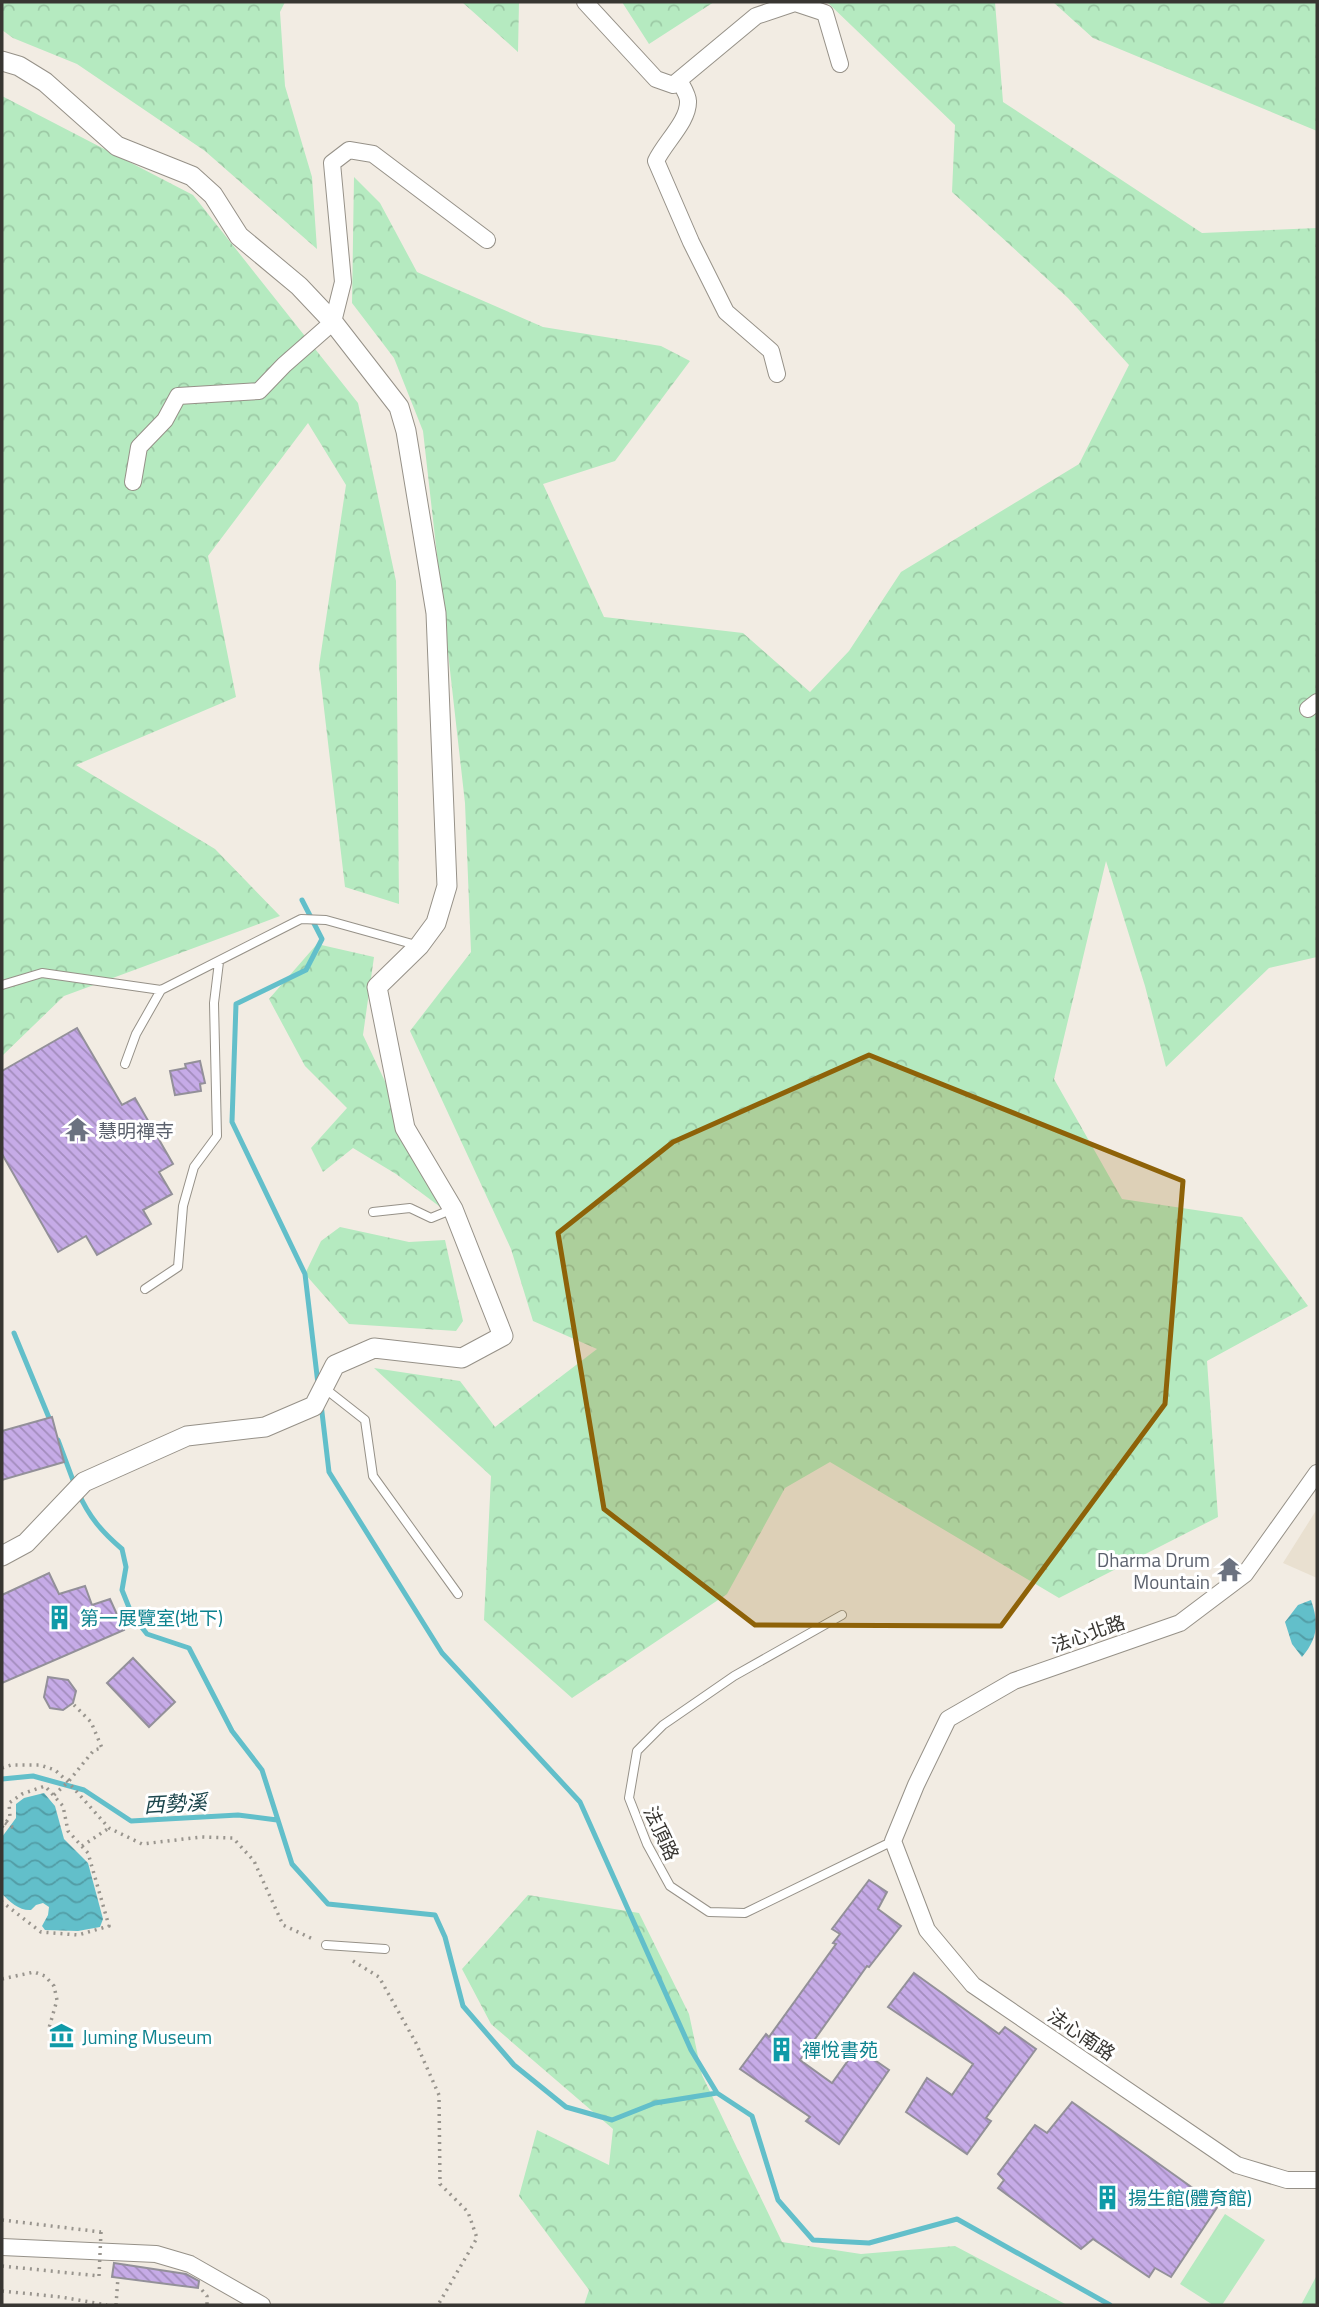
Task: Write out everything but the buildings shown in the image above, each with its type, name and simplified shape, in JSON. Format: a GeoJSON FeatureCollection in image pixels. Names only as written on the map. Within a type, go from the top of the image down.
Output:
{"type":"FeatureCollection","features":[{"type":"Feature","properties":{"kind":"street"},"geometry":{"type":"LineString","coordinates":[[586,2],[656,79],[673,85],[756,16],[795,3],[825,13],[840,64]]}},
{"type":"Feature","properties":{"kind":"street"},"geometry":{"type":"LineString","coordinates":[[2,61],[19,66],[45,82],[117,146],[192,176],[213,195],[239,236],[299,286],[333,322],[399,407],[406,430],[436,614],[447,886],[436,923],[419,946],[377,987],[405,1128],[453,1209],[503,1336],[462,1358],[374,1348],[335,1365],[313,1406],[265,1427],[187,1436],[84,1482],[26,1543],[2,1556]]}},
{"type":"Feature","properties":{"kind":"street"},"geometry":{"type":"LineString","coordinates":[[679,80],[688,100],[685,118],[662,147],[656,161],[691,242],[726,312],[771,351],[777,374]]}},
{"type":"Feature","properties":{"kind":"street"},"geometry":{"type":"LineString","coordinates":[[133,481],[139,447],[165,420],[177,396],[259,391],[333,322],[343,282],[332,163],[349,150],[373,154],[487,240]]}},
{"type":"Feature","properties":{"kind":"street","name":"法心北路"},"geometry":{"type":"LineString","coordinates":[[893,1841],[948,1719],[1014,1681],[1181,1622],[1245,1574],[1317,1473]]}},
{"type":"Feature","properties":{"kind":"street","name":"法心南路"},"geometry":{"type":"LineString","coordinates":[[893,1841],[927,1930],[973,1985],[1237,2165],[1287,2180],[1317,2180]]}},
{"type":"Feature","properties":{"kind":"street"},"geometry":{"type":"LineString","coordinates":[[2,2247],[156,2254],[190,2264],[262,2305]]}},
{"type":"Feature","properties":{"kind":"lane"},"geometry":{"type":"LineString","coordinates":[[2,985],[42,972],[161,990],[302,919],[326,920],[419,946]]}},
{"type":"Feature","properties":{"kind":"lane"},"geometry":{"type":"LineString","coordinates":[[145,1289],[178,1267],[183,1206],[194,1167],[217,1136],[214,1003],[219,962]]}},
{"type":"Feature","properties":{"kind":"lane"},"geometry":{"type":"LineString","coordinates":[[125,1064],[136,1034],[161,990]]}},
{"type":"Feature","properties":{"kind":"lane"},"geometry":{"type":"LineString","coordinates":[[373,1212],[410,1208],[431,1218],[453,1209]]}},
{"type":"Feature","properties":{"kind":"lane"},"geometry":{"type":"LineString","coordinates":[[323,1387],[365,1420],[373,1476],[458,1594]]}},
{"type":"Feature","properties":{"kind":"lane","name":"法頂路"},"geometry":{"type":"LineString","coordinates":[[842,1615],[734,1676],[663,1725],[637,1751],[629,1798],[647,1844],[670,1886],[709,1912],[746,1913],[893,1841]]}},
{"type":"Feature","properties":{"kind":"lane"},"geometry":{"type":"LineString","coordinates":[[326,1945],[385,1949]]}},
{"type":"Feature","properties":{"kind":"path"},"geometry":{"type":"LineString","coordinates":[[54,1795],[94,1750],[102,1748],[91,1722],[74,1705]]}},
{"type":"Feature","properties":{"kind":"path"},"geometry":{"type":"LineString","coordinates":[[2,1768],[10,1765],[40,1765],[55,1770],[108,1828],[142,1844],[201,1837],[233,1838],[254,1861],[283,1925],[326,1945],[379,1977],[416,2043],[439,2095],[440,2184],[468,2212],[477,2238],[439,2305]]}},
{"type":"Feature","properties":{"kind":"path"},"geometry":{"type":"LineString","coordinates":[[2,1828],[10,1817],[9,1803],[22,1794],[45,1786],[63,1806],[68,1830],[88,1853],[109,1926],[78,1935],[40,1932],[2,1902]]}},
{"type":"Feature","properties":{"kind":"path"},"geometry":{"type":"LineString","coordinates":[[5,1823],[14,1828]]}},
{"type":"Feature","properties":{"kind":"path"},"geometry":{"type":"LineString","coordinates":[[82,1846],[108,1828]]}},
{"type":"Feature","properties":{"kind":"path"},"geometry":{"type":"LineString","coordinates":[[2,1979],[34,1972],[45,1976],[54,1986],[57,2000],[49,2028]]}},
{"type":"Feature","properties":{"kind":"path"},"geometry":{"type":"LineString","coordinates":[[2,2220],[101,2232],[99,2276],[2,2266]]}},
{"type":"Feature","properties":{"kind":"path"},"geometry":{"type":"LineString","coordinates":[[116,2305],[118,2277]]}},
{"type":"Feature","properties":{"kind":"path"},"geometry":{"type":"LineString","coordinates":[[198,2286],[206,2296],[207,2305]]}},
{"type":"Feature","properties":{"kind":"path"},"geometry":{"type":"LineString","coordinates":[[2,2291],[107,2305]]}},
{"type":"Feature","properties":{"kind":"highlighted area"},"geometry":{"type":"Polygon","coordinates":[[[869,1055],[1183,1181],[1165,1404],[1001,1626],[755,1625],[604,1509],[558,1233],[673,1142],[869,1055]]]}},
{"type":"Feature","properties":{"kind":"shaded area"},"geometry":{"type":"Polygon","coordinates":[[[1317,1509],[1317,1578],[1283,1563],[1317,1509]]]}},
{"type":"Feature","properties":{"kind":"green space"},"geometry":{"type":"Polygon","coordinates":[[[2,2],[285,2],[280,12],[285,86],[312,177],[317,249],[205,151],[77,64],[13,38],[2,30],[2,2]]]}},
{"type":"Feature","properties":{"kind":"green space"},"geometry":{"type":"Polygon","coordinates":[[[462,2],[519,2],[518,52],[462,2]]]}},
{"type":"Feature","properties":{"kind":"green space"},"geometry":{"type":"Polygon","coordinates":[[[622,2],[714,2],[649,44],[622,2]]]}},
{"type":"Feature","properties":{"kind":"green space"},"geometry":{"type":"Polygon","coordinates":[[[827,2],[995,2],[1003,102],[1202,233],[1317,228],[1317,957],[1269,968],[1166,1067],[1145,986],[1106,861],[1054,1079],[1122,1199],[1242,1217],[1308,1306],[1207,1361],[1218,1517],[1059,1598],[830,1462],[785,1488],[727,1594],[572,1698],[484,1620],[491,1476],[374,1368],[460,1381],[495,1427],[597,1349],[533,1321],[511,1249],[410,1031],[471,952],[465,803],[423,431],[394,358],[352,303],[354,177],[380,203],[417,272],[543,327],[661,346],[690,361],[615,461],[543,484],[604,617],[743,633],[810,692],[849,651],[901,572],[1079,464],[1129,365],[1068,298],[952,192],[955,125],[827,2]]]}},
{"type":"Feature","properties":{"kind":"green space"},"geometry":{"type":"Polygon","coordinates":[[[1053,2],[1317,2],[1317,131],[1093,38],[1053,2]]]}},
{"type":"Feature","properties":{"kind":"green space"},"geometry":{"type":"Polygon","coordinates":[[[2,96],[193,195],[358,403],[396,581],[399,904],[345,887],[319,666],[346,485],[308,423],[208,556],[236,697],[76,765],[215,849],[280,916],[64,996],[2,1056],[2,96]]]}},
{"type":"Feature","properties":{"kind":"green space"},"geometry":{"type":"Polygon","coordinates":[[[317,944],[374,957],[363,1035],[447,1212],[396,1174],[353,1148],[323,1172],[311,1148],[347,1108],[305,1066],[269,999],[317,944]]]}},
{"type":"Feature","properties":{"kind":"green space"},"geometry":{"type":"Polygon","coordinates":[[[340,1227],[409,1242],[445,1240],[463,1321],[456,1331],[349,1324],[305,1274],[321,1241],[340,1227]]]}},
{"type":"Feature","properties":{"kind":"green space"},"geometry":{"type":"Polygon","coordinates":[[[528,1895],[639,1913],[689,2014],[702,2075],[782,2242],[861,2254],[955,2246],[1067,2305],[584,2305],[589,2290],[519,2196],[537,2130],[609,2165],[613,2129],[491,2024],[462,1969],[528,1895]]]}},
{"type":"Feature","properties":{"kind":"green space"},"geometry":{"type":"Polygon","coordinates":[[[1225,2214],[1265,2240],[1222,2305],[1213,2305],[1180,2284],[1225,2214]]]}},
{"type":"Feature","properties":{"kind":"green space"},"geometry":{"type":"Polygon","coordinates":[[[1317,2275],[1317,2305],[1301,2305],[1317,2275]]]}},
{"type":"Feature","properties":{"kind":"water"},"geometry":{"type":"Polygon","coordinates":[[[1311,1600],[1316,1630],[1302,1657],[1292,1644],[1285,1622],[1298,1605],[1311,1600]]]}},
{"type":"Feature","properties":{"kind":"water"},"geometry":{"type":"Polygon","coordinates":[[[44,1793],[55,1806],[64,1839],[88,1863],[103,1919],[100,1927],[78,1931],[45,1930],[42,1926],[49,1907],[43,1903],[31,1910],[23,1909],[2,1894],[2,1837],[16,1818],[16,1804],[24,1798],[44,1793]]]}},
{"type":"Feature","properties":{"kind":"waterway"},"geometry":{"type":"LineString","coordinates":[[302,900],[322,939],[306,970],[236,1004],[232,1122],[305,1274],[318,1384]]}},
{"type":"Feature","properties":{"kind":"waterway"},"geometry":{"type":"LineString","coordinates":[[14,1333],[52,1425]]}},
{"type":"Feature","properties":{"kind":"waterway"},"geometry":{"type":"LineString","coordinates":[[321,1404],[329,1472],[442,1653],[580,1802],[691,2050],[717,2093]]}},
{"type":"Feature","properties":{"kind":"waterway"},"geometry":{"type":"LineString","coordinates":[[58,1440],[74,1483]]}},
{"type":"Feature","properties":{"kind":"waterway"},"geometry":{"type":"LineString","coordinates":[[78,1492],[97,1523],[122,1549],[126,1567],[122,1590],[132,1615],[147,1634],[189,1648],[232,1731],[262,1770],[292,1864],[328,1904],[435,1915],[445,1937],[463,2006],[514,2065],[566,2107],[612,2120],[655,2103],[717,2093],[752,2116],[778,2200],[813,2240],[869,2243],[957,2219],[1110,2305]]}},
{"type":"Feature","properties":{"kind":"waterway","name":"西勢溪"},"geometry":{"type":"LineString","coordinates":[[2,1779],[33,1776],[84,1790],[131,1821],[238,1815],[277,1820]]}},
{"type":"Feature","properties":{"kind":"place","name":"慧明禪寺"},"geometry":{"type":"Point","coordinates":[78,1130]}},
{"type":"Feature","properties":{"kind":"place","name":"Dharma Drum Mountain"},"geometry":{"type":"Point","coordinates":[1230,1570]}},
{"type":"Feature","properties":{"kind":"place","name":"第一展覽室(地下)"},"geometry":{"type":"Point","coordinates":[60,1617]}},
{"type":"Feature","properties":{"kind":"place","name":"Juming Museum"},"geometry":{"type":"Point","coordinates":[62,2036]}},
{"type":"Feature","properties":{"kind":"place","name":"禪悅書苑"},"geometry":{"type":"Point","coordinates":[782,2049]}},
{"type":"Feature","properties":{"kind":"place","name":"揚生館(體育館)"},"geometry":{"type":"Point","coordinates":[1108,2197]}}]}
